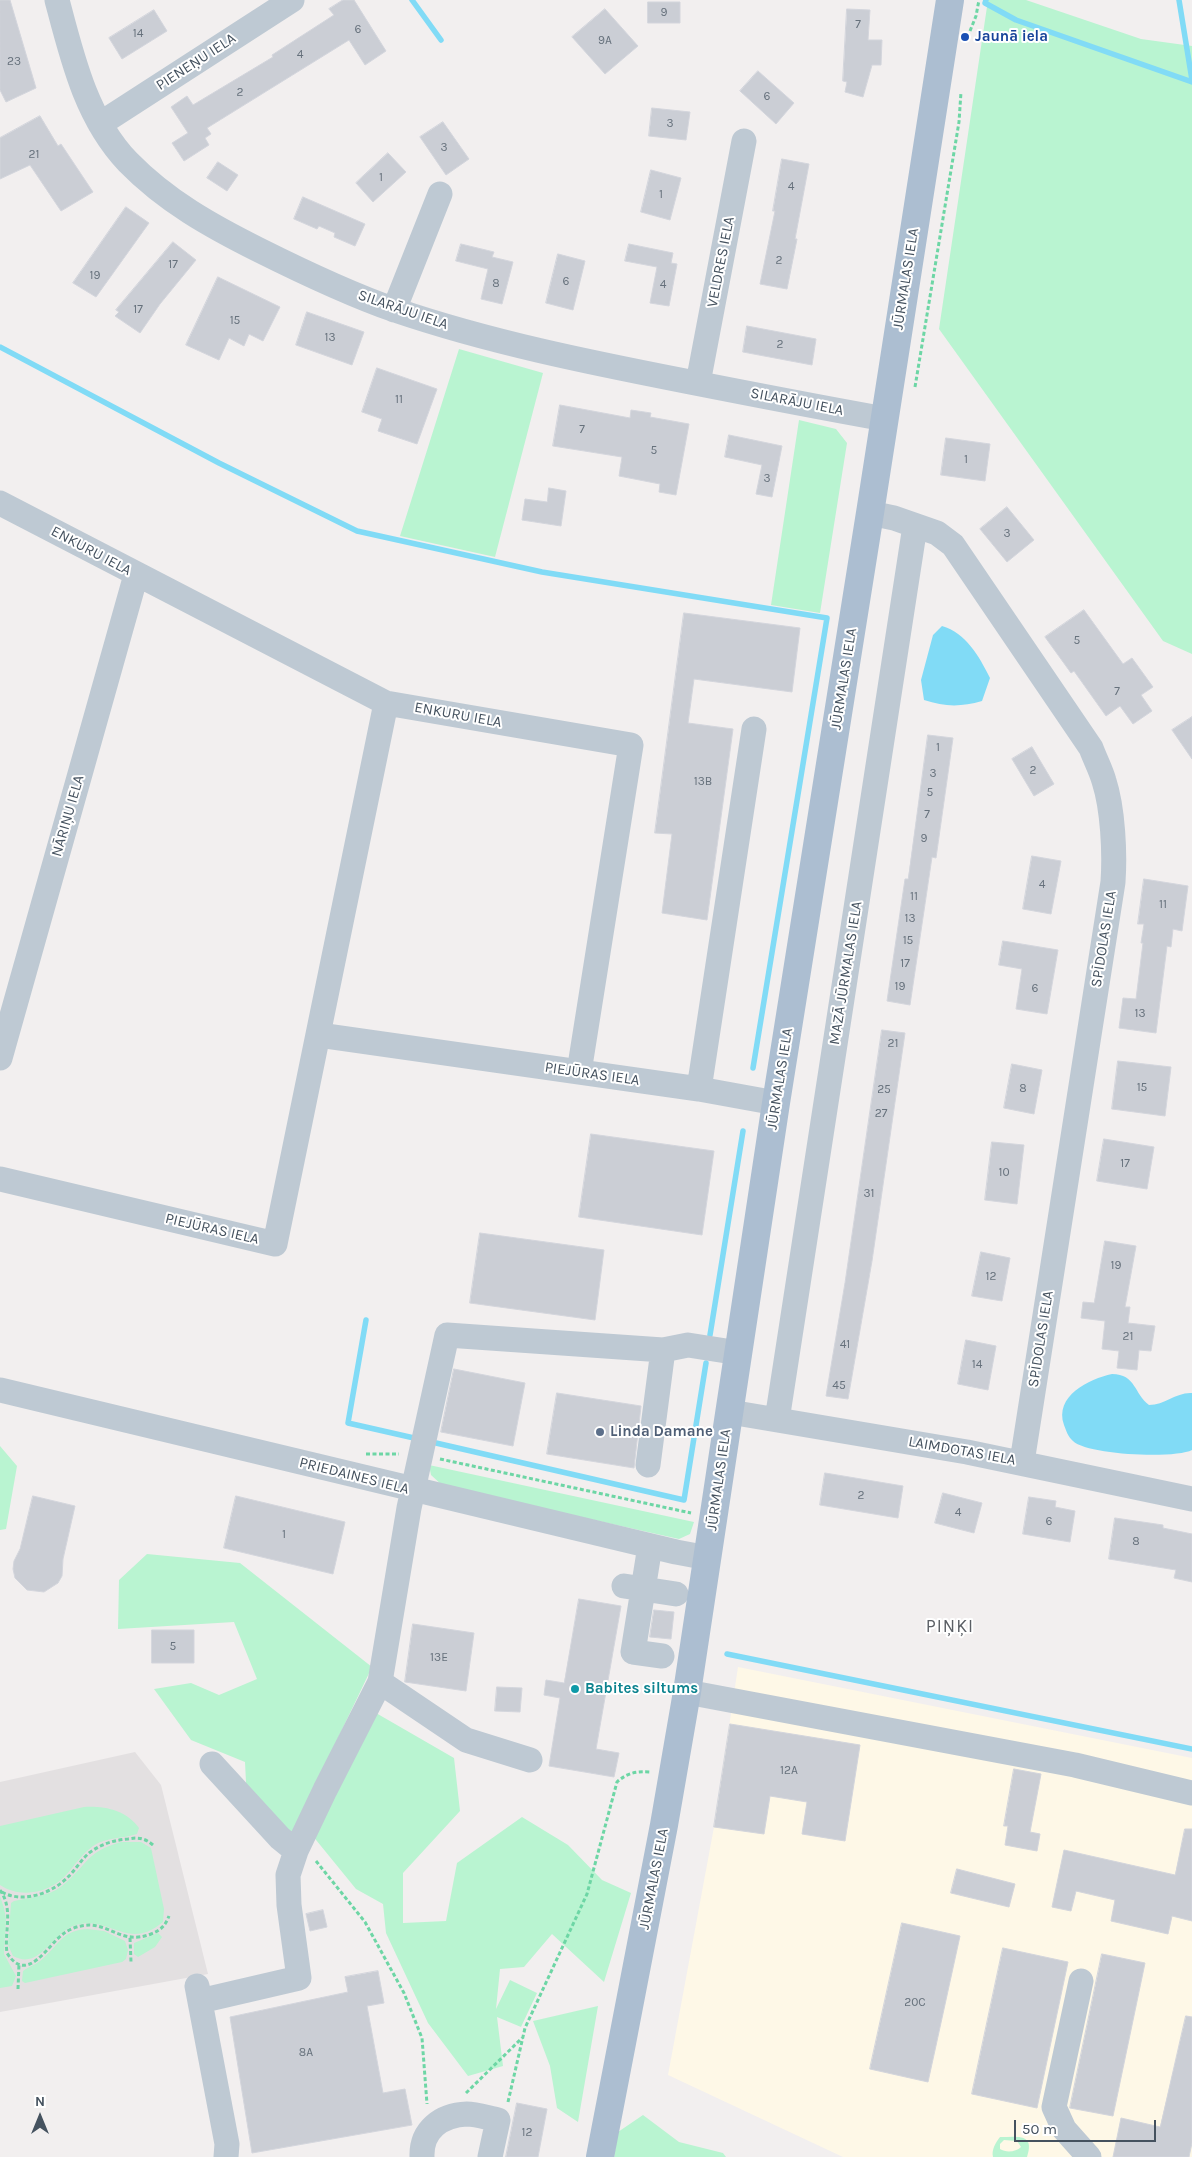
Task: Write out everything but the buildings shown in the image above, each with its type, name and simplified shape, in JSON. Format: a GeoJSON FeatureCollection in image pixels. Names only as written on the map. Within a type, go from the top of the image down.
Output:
{"type":"FeatureCollection","features":[{"type":"Feature","properties":{"kind":"main road","name":"JŪRMALAS IELA"},"geometry":{"type":"LineString","coordinates":[[600,2157],[662,1835],[687,1692],[776,1104],[950,0]]}},
{"type":"Feature","properties":{"kind":"street","name":"SILARĀJU IELA"},"geometry":{"type":"LineString","coordinates":[[57,0],[71,54],[84,92],[100,124],[127,160],[159,190],[186,211],[278,260],[394,310],[532,348],[698,383],[885,418]]}},
{"type":"Feature","properties":{"kind":"street","name":"PIENEŅU IELA"},"geometry":{"type":"LineString","coordinates":[[100,124],[292,0]]}},
{"type":"Feature","properties":{"kind":"street","name":"VELDRES IELA"},"geometry":{"type":"LineString","coordinates":[[698,383],[744,141]]}},
{"type":"Feature","properties":{"kind":"street"},"geometry":{"type":"LineString","coordinates":[[394,310],[440,194]]}},
{"type":"Feature","properties":{"kind":"street","name":"ENKURU IELA"},"geometry":{"type":"LineString","coordinates":[[0,503],[386,703],[632,745],[579,1072]]}},
{"type":"Feature","properties":{"kind":"street","name":"SPĪDOLAS IELA"},"geometry":{"type":"LineString","coordinates":[[870,513],[937,533],[953,545],[1091,748],[1105,782],[1114,858],[1113,882],[1022,1462]]}},
{"type":"Feature","properties":{"kind":"street","name":"MAZĀ JŪRMALAS IELA"},"geometry":{"type":"LineString","coordinates":[[777,1420],[915,526]]}},
{"type":"Feature","properties":{"kind":"street","name":"NĀRIŅU IELA"},"geometry":{"type":"LineString","coordinates":[[0,1058],[136,575]]}},
{"type":"Feature","properties":{"kind":"street","name":"PIEJŪRAS IELA"},"geometry":{"type":"LineString","coordinates":[[0,1179],[275,1244],[386,703]]}},
{"type":"Feature","properties":{"kind":"street"},"geometry":{"type":"LineString","coordinates":[[699,1089],[754,729]]}},
{"type":"Feature","properties":{"kind":"street","name":"PIEJŪRAS IELA"},"geometry":{"type":"LineString","coordinates":[[319,1035],[699,1089],[776,1104]]}},
{"type":"Feature","properties":{"kind":"street"},"geometry":{"type":"LineString","coordinates":[[226,2157],[227,2144],[198,1993],[299,1978],[289,1905],[288,1874],[296,1851],[325,1790],[380,1682],[413,1491],[447,1335],[663,1350],[688,1346],[739,1353]]}},
{"type":"Feature","properties":{"kind":"street"},"geometry":{"type":"LineString","coordinates":[[648,1464],[663,1350]]}},
{"type":"Feature","properties":{"kind":"street","name":"PRIEDAINES IELA"},"geometry":{"type":"LineString","coordinates":[[0,1390],[413,1491],[708,1558]]}},
{"type":"Feature","properties":{"kind":"street","name":"LAIMDOTAS IELA"},"geometry":{"type":"LineString","coordinates":[[730,1412],[1187,1492]]}},
{"type":"Feature","properties":{"kind":"street"},"geometry":{"type":"LineString","coordinates":[[650,1546],[634,1587],[633,1652],[662,1656]]}},
{"type":"Feature","properties":{"kind":"street"},"geometry":{"type":"LineString","coordinates":[[634,1587],[676,1594]]}},
{"type":"Feature","properties":{"kind":"street"},"geometry":{"type":"LineString","coordinates":[[380,1682],[466,1740],[530,1760]]}},
{"type":"Feature","properties":{"kind":"street"},"geometry":{"type":"LineString","coordinates":[[687,1692],[1075,1765],[1192,1793]]}},
{"type":"Feature","properties":{"kind":"street"},"geometry":{"type":"LineString","coordinates":[[212,1764],[280,1838],[296,1851]]}},
{"type":"Feature","properties":{"kind":"street"},"geometry":{"type":"LineString","coordinates":[[1081,1981],[1054,2107],[1064,2129],[1089,2157]]}},
{"type":"Feature","properties":{"kind":"street"},"geometry":{"type":"LineString","coordinates":[[422,2157],[422,2147],[439,2122],[468,2114],[498,2120],[490,2157]]}},
{"type":"Feature","properties":{"kind":"path"},"geometry":{"type":"LineString","coordinates":[[968,36],[976,16],[979,0]]}},
{"type":"Feature","properties":{"kind":"path"},"geometry":{"type":"LineString","coordinates":[[913,397],[959,122],[961,86]]}},
{"type":"Feature","properties":{"kind":"path"},"geometry":{"type":"LineString","coordinates":[[364,1454],[420,1455],[701,1515]]}},
{"type":"Feature","properties":{"kind":"path"},"geometry":{"type":"LineString","coordinates":[[498,2120],[507,2104],[525,2028],[586,1894],[617,1782],[626,1774],[654,1773]]}},
{"type":"Feature","properties":{"kind":"path"},"geometry":{"type":"LineString","coordinates":[[0,1890],[13,1897],[35,1896],[49,1891],[58,1885],[90,1853],[102,1845],[116,1840],[140,1838],[153,1845]]}},
{"type":"Feature","properties":{"kind":"path"},"geometry":{"type":"LineString","coordinates":[[296,1851],[312,1856],[365,1922],[404,1993],[422,2038],[439,2122]]}},
{"type":"Feature","properties":{"kind":"path"},"geometry":{"type":"LineString","coordinates":[[0,1890],[5,1898],[8,1914],[7,1953],[10,1959],[19,1964],[29,1964],[36,1961],[63,1934],[82,1926],[105,1928],[130,1938],[142,1937],[163,1928],[169,1916]]}},
{"type":"Feature","properties":{"kind":"path"},"geometry":{"type":"LineString","coordinates":[[130,1938],[131,1962]]}},
{"type":"Feature","properties":{"kind":"path"},"geometry":{"type":"LineString","coordinates":[[18,1989],[19,1964]]}},
{"type":"Feature","properties":{"kind":"path"},"geometry":{"type":"LineString","coordinates":[[439,2122],[458,2100],[523,2036]]}},
{"type":"Feature","properties":{"kind":"shaded area"},"geometry":{"type":"Polygon","coordinates":[[[738,1667],[1192,1758],[1192,2157],[843,2157],[668,2075],[714,1827],[738,1667]]]}},
{"type":"Feature","properties":{"kind":"shaded area"},"geometry":{"type":"Polygon","coordinates":[[[135,1752],[161,1785],[208,1974],[0,2012],[0,1782],[135,1752]]]}},
{"type":"Feature","properties":{"kind":"green space"},"geometry":{"type":"Polygon","coordinates":[[[988,0],[1026,0],[1141,39],[1192,46],[1192,654],[1163,641],[939,329],[988,0]]]}},
{"type":"Feature","properties":{"kind":"green space"},"geometry":{"type":"Polygon","coordinates":[[[459,349],[543,373],[495,557],[400,536],[459,349]]]}},
{"type":"Feature","properties":{"kind":"green space"},"geometry":{"type":"Polygon","coordinates":[[[799,420],[836,429],[847,443],[820,613],[771,605],[799,420]]]}},
{"type":"Feature","properties":{"kind":"green space"},"geometry":{"type":"Polygon","coordinates":[[[0,1446],[17,1466],[6,1529],[0,1530],[0,1446]]]}},
{"type":"Feature","properties":{"kind":"green space"},"geometry":{"type":"Polygon","coordinates":[[[429,1465],[694,1522],[690,1534],[679,1539],[443,1486],[431,1475],[429,1465]]]}},
{"type":"Feature","properties":{"kind":"green space"},"geometry":{"type":"Polygon","coordinates":[[[147,1554],[240,1563],[372,1667],[292,1834],[247,1803],[245,1762],[191,1740],[154,1689],[191,1683],[219,1695],[257,1679],[234,1622],[118,1629],[119,1580],[147,1554]]]}},
{"type":"Feature","properties":{"kind":"green space"},"geometry":{"type":"Polygon","coordinates":[[[376,1713],[454,1758],[460,1811],[403,1873],[403,1923],[446,1921],[457,1863],[522,1817],[568,1845],[602,1880],[631,1893],[604,1982],[552,1934],[524,1967],[500,1969],[496,2009],[510,1980],[537,1993],[521,2027],[497,2017],[503,2066],[468,2076],[428,2023],[386,1933],[383,1904],[356,1889],[312,1835],[376,1713]]]}},
{"type":"Feature","properties":{"kind":"green space"},"geometry":{"type":"Polygon","coordinates":[[[84,1807],[107,1808],[121,1813],[139,1828],[137,1834],[104,1841],[93,1846],[60,1881],[44,1890],[26,1893],[17,1892],[0,1885],[0,1826],[84,1807]]]}},
{"type":"Feature","properties":{"kind":"green space"},"geometry":{"type":"Polygon","coordinates":[[[121,1842],[141,1842],[151,1848],[164,1909],[163,1922],[139,1934],[88,1923],[76,1925],[67,1929],[39,1955],[23,1959],[13,1956],[8,1945],[11,1903],[45,1895],[56,1890],[70,1879],[93,1855],[100,1850],[121,1842]]]}},
{"type":"Feature","properties":{"kind":"green space"},"geometry":{"type":"Polygon","coordinates":[[[0,1896],[6,1919],[4,1954],[16,1976],[12,1986],[0,1988],[0,1896]]]}},
{"type":"Feature","properties":{"kind":"green space"},"geometry":{"type":"Polygon","coordinates":[[[88,1929],[104,1931],[125,1941],[128,1950],[126,1959],[122,1962],[25,1983],[22,1981],[23,1971],[40,1961],[66,1936],[72,1932],[88,1929]]]}},
{"type":"Feature","properties":{"kind":"green space"},"geometry":{"type":"Polygon","coordinates":[[[158,1933],[162,1937],[155,1947],[138,1957],[134,1954],[134,1943],[158,1933]]]}},
{"type":"Feature","properties":{"kind":"green space"},"geometry":{"type":"Polygon","coordinates":[[[598,2006],[578,2122],[557,2108],[550,2066],[533,2021],[598,2006]]]}},
{"type":"Feature","properties":{"kind":"green space"},"geometry":{"type":"Polygon","coordinates":[[[643,2115],[679,2142],[723,2153],[726,2157],[614,2157],[618,2132],[643,2115]]]}},
{"type":"Feature","properties":{"kind":"green space"},"geometry":{"type":"Polygon","coordinates":[[[1000,2137],[1019,2137],[1027,2140],[1029,2149],[1027,2157],[993,2157],[993,2149],[1000,2137]],[[1004,2140],[1000,2144],[1000,2149],[1014,2151],[1021,2147],[1017,2141],[1004,2140]]]}},
{"type":"Feature","properties":{"kind":"water"},"geometry":{"type":"Polygon","coordinates":[[[942,626],[951,629],[971,646],[986,670],[990,678],[982,701],[953,705],[924,700],[921,680],[933,635],[942,626]]]}},
{"type":"Feature","properties":{"kind":"water"},"geometry":{"type":"Polygon","coordinates":[[[1112,1374],[1126,1377],[1149,1405],[1160,1403],[1181,1394],[1192,1393],[1192,1450],[1168,1454],[1131,1454],[1095,1450],[1081,1446],[1073,1441],[1064,1425],[1062,1415],[1064,1405],[1076,1390],[1093,1380],[1112,1374]]]}},
{"type":"Feature","properties":{"kind":"waterway"},"geometry":{"type":"LineString","coordinates":[[412,0],[441,40]]}},
{"type":"Feature","properties":{"kind":"waterway"},"geometry":{"type":"LineString","coordinates":[[986,0],[985,3],[1016,20],[1192,82]]}},
{"type":"Feature","properties":{"kind":"waterway"},"geometry":{"type":"LineString","coordinates":[[1179,0],[1192,80]]}},
{"type":"Feature","properties":{"kind":"waterway"},"geometry":{"type":"LineString","coordinates":[[0,347],[219,463],[357,531],[542,572],[827,618],[753,1068]]}},
{"type":"Feature","properties":{"kind":"waterway"},"geometry":{"type":"LineString","coordinates":[[710,1335],[743,1131]]}},
{"type":"Feature","properties":{"kind":"waterway"},"geometry":{"type":"LineString","coordinates":[[366,1320],[348,1423],[414,1438]]}},
{"type":"Feature","properties":{"kind":"waterway"},"geometry":{"type":"LineString","coordinates":[[436,1443],[684,1500],[706,1363]]}},
{"type":"Feature","properties":{"kind":"waterway"},"geometry":{"type":"LineString","coordinates":[[727,1654],[1192,1749]]}},
{"type":"Feature","properties":{"kind":"place","name":"Jaunā iela"},"geometry":{"type":"Point","coordinates":[965,37]}},
{"type":"Feature","properties":{"kind":"place","name":"Linda Damane"},"geometry":{"type":"Point","coordinates":[600,1432]}},
{"type":"Feature","properties":{"kind":"place","name":"Babites siltums"},"geometry":{"type":"Point","coordinates":[575,1689]}},
{"type":"Feature","properties":{"kind":"district","name":"PIŅĶI"},"geometry":{"type":"Point","coordinates":[950,1627]}}]}
